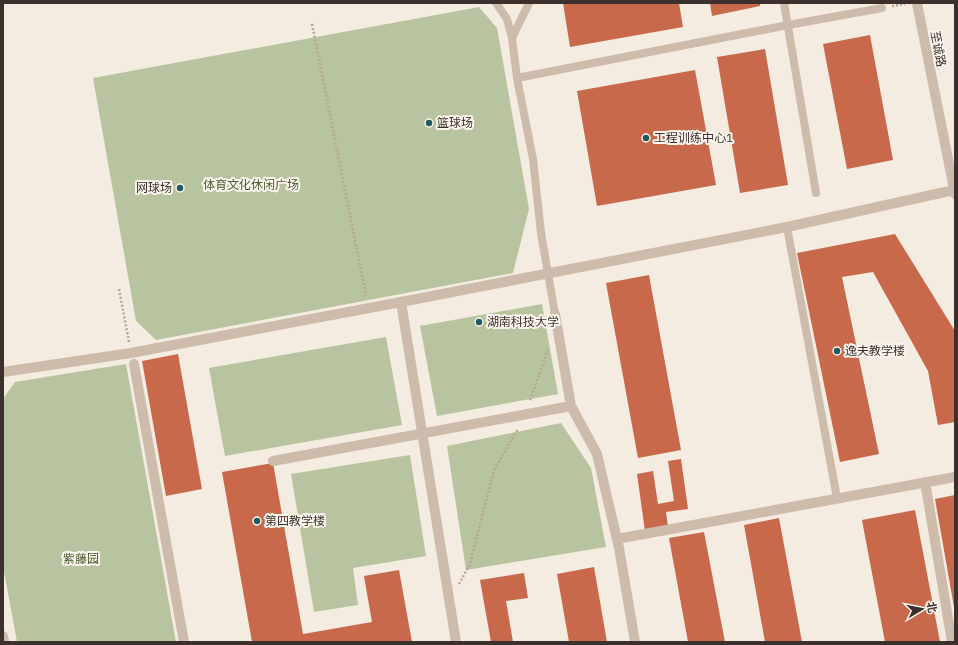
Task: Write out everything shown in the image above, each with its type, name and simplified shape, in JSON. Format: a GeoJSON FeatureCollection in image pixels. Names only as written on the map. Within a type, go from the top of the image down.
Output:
{"type":"FeatureCollection","features":[{"type":"Feature","properties":{"kind":"street","name":"至诚路"},"geometry":{"type":"LineString","coordinates":[[917,3],[954,192]]}},
{"type":"Feature","properties":{"kind":"street"},"geometry":{"type":"LineString","coordinates":[[3,372],[131,353],[401,302],[787,227],[954,192]]}},
{"type":"Feature","properties":{"kind":"street"},"geometry":{"type":"LineString","coordinates":[[401,302],[456,642]]}},
{"type":"Feature","properties":{"kind":"street"},"geometry":{"type":"LineString","coordinates":[[555,314],[571,406],[597,454],[617,539],[635,642]]}},
{"type":"Feature","properties":{"kind":"street"},"geometry":{"type":"LineString","coordinates":[[134,364],[184,642]]}},
{"type":"Feature","properties":{"kind":"street"},"geometry":{"type":"LineString","coordinates":[[273,461],[571,406]]}},
{"type":"Feature","properties":{"kind":"street"},"geometry":{"type":"LineString","coordinates":[[617,539],[955,476]]}},
{"type":"Feature","properties":{"kind":"street"},"geometry":{"type":"LineString","coordinates":[[925,482],[952,642]]}},
{"type":"Feature","properties":{"kind":"street"},"geometry":{"type":"LineString","coordinates":[[3,636],[4,642]]}},
{"type":"Feature","properties":{"kind":"lane"},"geometry":{"type":"LineString","coordinates":[[496,3],[507,19],[512,38],[517,78],[533,159],[541,233],[555,314]]}},
{"type":"Feature","properties":{"kind":"lane"},"geometry":{"type":"LineString","coordinates":[[512,38],[529,3]]}},
{"type":"Feature","properties":{"kind":"lane"},"geometry":{"type":"LineString","coordinates":[[784,3],[816,193]]}},
{"type":"Feature","properties":{"kind":"lane"},"geometry":{"type":"LineString","coordinates":[[517,78],[882,8]]}},
{"type":"Feature","properties":{"kind":"lane"},"geometry":{"type":"LineString","coordinates":[[787,227],[837,498]]}},
{"type":"Feature","properties":{"kind":"path"},"geometry":{"type":"LineString","coordinates":[[882,8],[910,3]]}},
{"type":"Feature","properties":{"kind":"path"},"geometry":{"type":"LineString","coordinates":[[312,24],[369,308]]}},
{"type":"Feature","properties":{"kind":"path"},"geometry":{"type":"LineString","coordinates":[[119,289],[131,353]]}},
{"type":"Feature","properties":{"kind":"path"},"geometry":{"type":"LineString","coordinates":[[450,602],[470,564],[494,470],[526,414],[548,348]]}},
{"type":"Feature","properties":{"kind":"green space","name":"体育文化休闲广场"},"geometry":{"type":"Polygon","coordinates":[[[479,7],[497,28],[529,209],[513,273],[156,340],[136,321],[93,78],[479,7]]]}},
{"type":"Feature","properties":{"kind":"green space"},"geometry":{"type":"Polygon","coordinates":[[[542,304],[558,394],[437,416],[420,326],[542,304]]]}},
{"type":"Feature","properties":{"kind":"green space"},"geometry":{"type":"Polygon","coordinates":[[[386,337],[402,425],[225,456],[209,368],[386,337]]]}},
{"type":"Feature","properties":{"kind":"green space","name":"紫藤园"},"geometry":{"type":"Polygon","coordinates":[[[126,364],[176,642],[17,642],[3,566],[3,399],[15,382],[126,364]]]}},
{"type":"Feature","properties":{"kind":"green space"},"geometry":{"type":"Polygon","coordinates":[[[561,423],[591,468],[606,547],[466,570],[447,446],[561,423]]]}},
{"type":"Feature","properties":{"kind":"green space"},"geometry":{"type":"Polygon","coordinates":[[[410,455],[426,556],[353,568],[358,605],[314,612],[291,474],[410,455]]]}},
{"type":"Feature","properties":{"kind":"building"},"geometry":{"type":"Polygon","coordinates":[[[563,3],[679,3],[683,27],[570,47],[563,3]]]}},
{"type":"Feature","properties":{"kind":"building"},"geometry":{"type":"Polygon","coordinates":[[[710,3],[760,3],[760,6],[712,16],[710,3]]]}},
{"type":"Feature","properties":{"kind":"building"},"geometry":{"type":"Polygon","coordinates":[[[870,35],[893,160],[847,169],[823,44],[870,35]]]}},
{"type":"Feature","properties":{"kind":"building"},"geometry":{"type":"Polygon","coordinates":[[[765,49],[788,185],[740,193],[717,57],[765,49]]]}},
{"type":"Feature","properties":{"kind":"building","name":"工程训练中心1"},"geometry":{"type":"Polygon","coordinates":[[[695,70],[716,185],[597,206],[577,91],[695,70]]]}},
{"type":"Feature","properties":{"kind":"building","name":"逸夫教学楼"},"geometry":{"type":"Polygon","coordinates":[[[895,234],[955,331],[955,422],[938,425],[928,371],[873,272],[842,277],[879,454],[840,462],[797,253],[895,234]]]}},
{"type":"Feature","properties":{"kind":"building"},"geometry":{"type":"Polygon","coordinates":[[[649,275],[681,450],[638,458],[606,283],[649,275]]]}},
{"type":"Feature","properties":{"kind":"building"},"geometry":{"type":"Polygon","coordinates":[[[178,354],[202,489],[166,496],[142,361],[178,354]]]}},
{"type":"Feature","properties":{"kind":"building"},"geometry":{"type":"Polygon","coordinates":[[[681,459],[688,509],[666,512],[668,527],[645,531],[637,474],[653,471],[658,504],[674,501],[668,461],[681,459]]]}},
{"type":"Feature","properties":{"kind":"building","name":"第四教学楼"},"geometry":{"type":"Polygon","coordinates":[[[273,463],[303,634],[372,622],[364,576],[399,570],[412,642],[252,642],[222,472],[273,463]]]}},
{"type":"Feature","properties":{"kind":"building"},"geometry":{"type":"Polygon","coordinates":[[[955,495],[955,607],[954,607],[935,499],[955,495]]]}},
{"type":"Feature","properties":{"kind":"building"},"geometry":{"type":"Polygon","coordinates":[[[915,510],[940,642],[885,642],[862,520],[915,510]]]}},
{"type":"Feature","properties":{"kind":"building"},"geometry":{"type":"Polygon","coordinates":[[[779,518],[802,642],[765,642],[744,525],[779,518]]]}},
{"type":"Feature","properties":{"kind":"building"},"geometry":{"type":"Polygon","coordinates":[[[704,532],[725,642],[688,642],[669,538],[704,532]]]}},
{"type":"Feature","properties":{"kind":"building"},"geometry":{"type":"Polygon","coordinates":[[[594,567],[607,642],[569,642],[557,574],[594,567]]]}},
{"type":"Feature","properties":{"kind":"building"},"geometry":{"type":"Polygon","coordinates":[[[524,573],[528,598],[506,601],[513,642],[491,642],[480,580],[524,573]]]}},
{"type":"Feature","properties":{"kind":"place","name":"篮球场"},"geometry":{"type":"Point","coordinates":[429,123]}},
{"type":"Feature","properties":{"kind":"place","name":"工程训练中心1"},"geometry":{"type":"Point","coordinates":[646,138]}},
{"type":"Feature","properties":{"kind":"place","name":"网球场"},"geometry":{"type":"Point","coordinates":[180,188]}},
{"type":"Feature","properties":{"kind":"place","name":"湖南科技大学"},"geometry":{"type":"Point","coordinates":[479,322]}},
{"type":"Feature","properties":{"kind":"place","name":"逸夫教学楼"},"geometry":{"type":"Point","coordinates":[837,351]}},
{"type":"Feature","properties":{"kind":"place","name":"第四教学楼"},"geometry":{"type":"Point","coordinates":[257,521]}}]}
